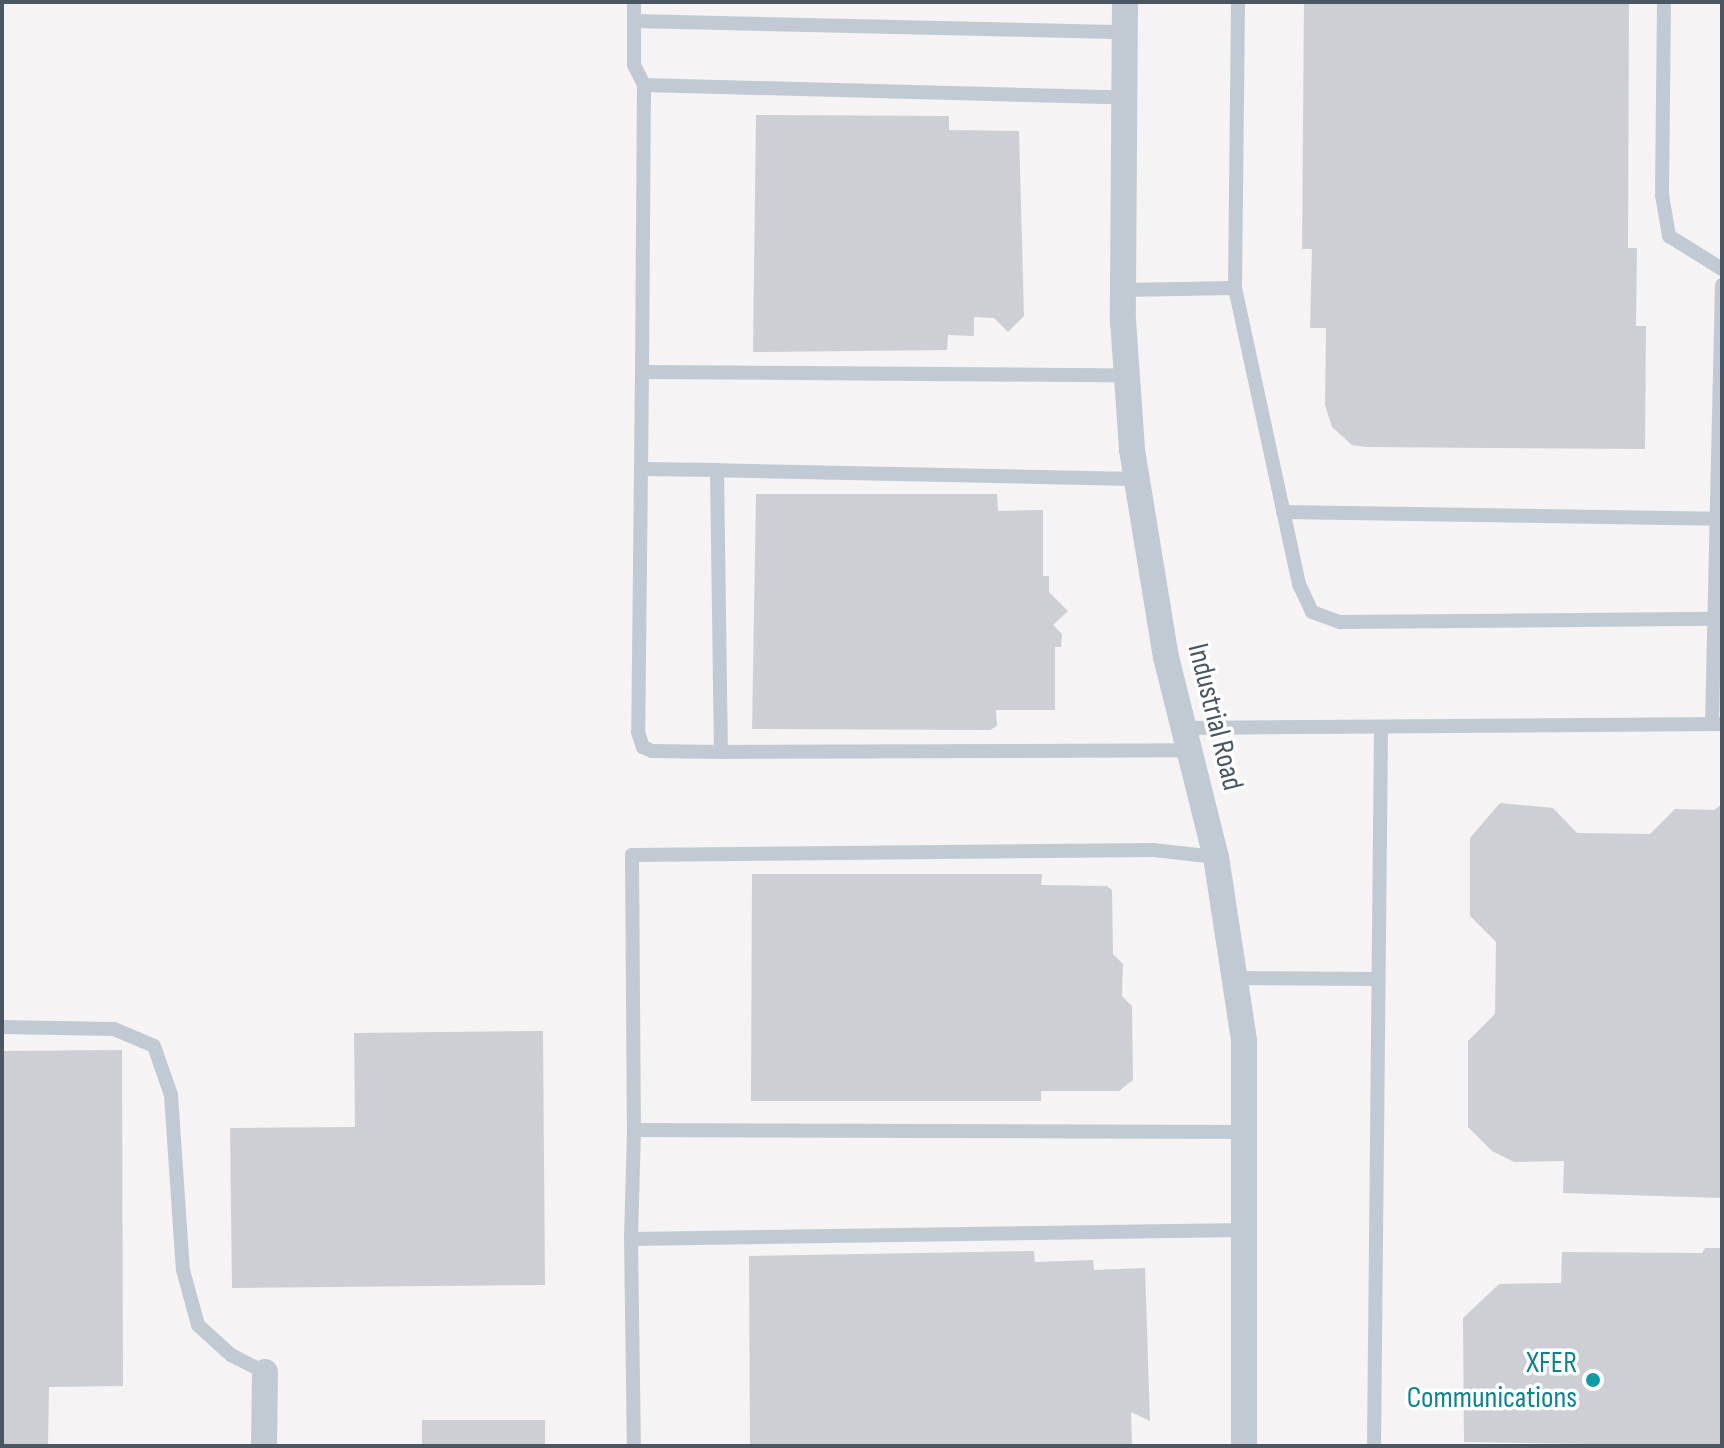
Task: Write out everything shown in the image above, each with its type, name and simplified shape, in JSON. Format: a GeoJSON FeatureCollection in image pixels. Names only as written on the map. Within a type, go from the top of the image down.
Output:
{"type":"FeatureCollection","features":[{"type":"Feature","properties":{"kind":"street","name":"Industrial Road"},"geometry":{"type":"LineString","coordinates":[[1125,2],[1123,290],[1135,479],[1152,583],[1216,857],[1238,978],[1244,1132],[1244,1446]]}},
{"type":"Feature","properties":{"kind":"street"},"geometry":{"type":"LineString","coordinates":[[264,1446],[265,1372]]}},
{"type":"Feature","properties":{"kind":"lane"},"geometry":{"type":"LineString","coordinates":[[634,2],[634,65],[644,85],[638,732],[643,747],[652,751],[721,752],[1188,739],[1381,727],[1717,724],[1714,619],[1722,285]]}},
{"type":"Feature","properties":{"kind":"lane"},"geometry":{"type":"LineString","coordinates":[[1238,2],[1235,288],[1299,584],[1312,612],[1340,622],[1714,619]]}},
{"type":"Feature","properties":{"kind":"lane"},"geometry":{"type":"LineString","coordinates":[[1664,2],[1662,195],[1669,236],[1722,269]]}},
{"type":"Feature","properties":{"kind":"lane"},"geometry":{"type":"LineString","coordinates":[[634,21],[1125,32]]}},
{"type":"Feature","properties":{"kind":"lane"},"geometry":{"type":"LineString","coordinates":[[644,85],[1125,98]]}},
{"type":"Feature","properties":{"kind":"lane"},"geometry":{"type":"LineString","coordinates":[[1123,290],[1235,288]]}},
{"type":"Feature","properties":{"kind":"lane"},"geometry":{"type":"LineString","coordinates":[[642,372],[1127,375]]}},
{"type":"Feature","properties":{"kind":"lane"},"geometry":{"type":"LineString","coordinates":[[641,469],[1135,479]]}},
{"type":"Feature","properties":{"kind":"lane"},"geometry":{"type":"LineString","coordinates":[[717,470],[721,752]]}},
{"type":"Feature","properties":{"kind":"lane"},"geometry":{"type":"LineString","coordinates":[[1283,512],[1716,519]]}},
{"type":"Feature","properties":{"kind":"lane"},"geometry":{"type":"LineString","coordinates":[[1374,1446],[1381,727]]}},
{"type":"Feature","properties":{"kind":"lane"},"geometry":{"type":"LineString","coordinates":[[634,1446],[632,855],[1154,850],[1216,857]]}},
{"type":"Feature","properties":{"kind":"lane"},"geometry":{"type":"LineString","coordinates":[[1238,978],[1378,979]]}},
{"type":"Feature","properties":{"kind":"lane"},"geometry":{"type":"LineString","coordinates":[[2,1027],[114,1029],[154,1046],[171,1095],[183,1270],[198,1325],[231,1355],[265,1372]]}},
{"type":"Feature","properties":{"kind":"lane"},"geometry":{"type":"LineString","coordinates":[[634,1130],[1244,1132]]}},
{"type":"Feature","properties":{"kind":"lane"},"geometry":{"type":"LineString","coordinates":[[631,1239],[1244,1230]]}},
{"type":"Feature","properties":{"kind":"building"},"geometry":{"type":"Polygon","coordinates":[[[1304,2],[1629,2],[1628,248],[1637,248],[1636,326],[1646,326],[1645,449],[1366,447],[1352,445],[1332,427],[1325,405],[1326,328],[1310,328],[1312,249],[1302,249],[1304,2]]]}},
{"type":"Feature","properties":{"kind":"building"},"geometry":{"type":"Polygon","coordinates":[[[756,115],[949,116],[949,130],[1019,131],[1024,316],[1008,332],[994,318],[974,317],[974,336],[948,335],[947,350],[753,352],[756,115]]]}},
{"type":"Feature","properties":{"kind":"building"},"geometry":{"type":"Polygon","coordinates":[[[756,494],[997,494],[998,511],[1043,510],[1043,576],[1049,576],[1049,592],[1068,611],[1053,625],[1062,634],[1061,647],[1055,647],[1055,710],[996,710],[997,726],[990,730],[752,729],[756,494]]]}},
{"type":"Feature","properties":{"kind":"building"},"geometry":{"type":"Polygon","coordinates":[[[1500,803],[1553,808],[1577,833],[1650,834],[1675,809],[1714,810],[1722,804],[1722,1198],[1563,1193],[1564,1161],[1514,1162],[1492,1151],[1468,1127],[1468,1041],[1495,1014],[1496,942],[1470,916],[1470,838],[1500,803]]]}},
{"type":"Feature","properties":{"kind":"building"},"geometry":{"type":"Polygon","coordinates":[[[752,874],[1042,874],[1041,885],[1107,886],[1112,890],[1113,954],[1123,964],[1122,996],[1132,1006],[1133,1080],[1119,1091],[1041,1091],[1041,1101],[751,1101],[752,874]]]}},
{"type":"Feature","properties":{"kind":"building"},"geometry":{"type":"Polygon","coordinates":[[[543,1031],[545,1285],[232,1288],[230,1128],[355,1127],[354,1033],[543,1031]]]}},
{"type":"Feature","properties":{"kind":"building"},"geometry":{"type":"Polygon","coordinates":[[[122,1050],[123,1386],[49,1387],[48,1446],[2,1446],[2,1051],[122,1050]]]}},
{"type":"Feature","properties":{"kind":"building","name":"XFER Communications"},"geometry":{"type":"Polygon","coordinates":[[[1705,1248],[1722,1248],[1722,1446],[1464,1442],[1463,1318],[1499,1284],[1561,1283],[1562,1252],[1702,1253],[1705,1248]]]}},
{"type":"Feature","properties":{"kind":"building"},"geometry":{"type":"Polygon","coordinates":[[[1034,1251],[1035,1262],[1093,1260],[1094,1270],[1145,1268],[1150,1421],[1131,1412],[1132,1446],[750,1446],[749,1256],[1034,1251]]]}},
{"type":"Feature","properties":{"kind":"building"},"geometry":{"type":"Polygon","coordinates":[[[422,1420],[545,1420],[545,1446],[422,1446],[422,1420]]]}},
{"type":"Feature","properties":{"kind":"place","name":"XFER Communications"},"geometry":{"type":"Point","coordinates":[1593,1380]}}]}
